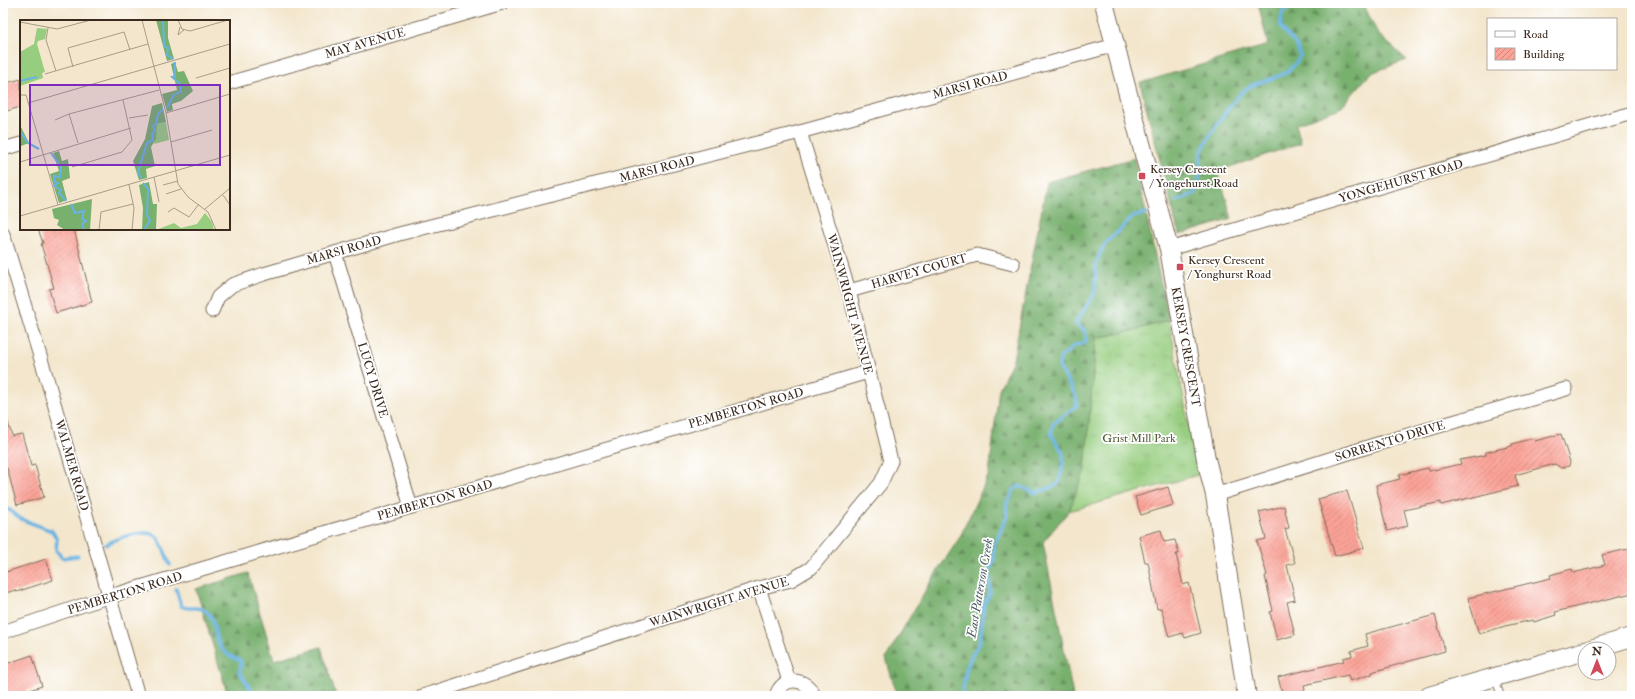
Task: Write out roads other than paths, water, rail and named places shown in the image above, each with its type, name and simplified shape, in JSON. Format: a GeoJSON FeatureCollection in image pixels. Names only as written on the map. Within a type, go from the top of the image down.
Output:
{"type":"FeatureCollection","features":[{"type":"Feature","properties":{"kind":"street","name":"MAY AVENUE"},"geometry":{"type":"LineString","coordinates":[[230,83],[502,3]]}},
{"type":"Feature","properties":{"kind":"street","name":"KERSEY CRESCENT"},"geometry":{"type":"LineString","coordinates":[[1104,3],[1169,249],[1206,459],[1215,495],[1247,696]]}},
{"type":"Feature","properties":{"kind":"street","name":"MARSI ROAD"},"geometry":{"type":"LineString","coordinates":[[212,310],[218,297],[232,285],[335,253],[407,232],[800,132],[1115,45]]}},
{"type":"Feature","properties":{"kind":"street","name":"YONGEHURST ROAD"},"geometry":{"type":"LineString","coordinates":[[1169,249],[1632,113]]}},
{"type":"Feature","properties":{"kind":"street","name":"WAINWRIGHT AVENUE"},"geometry":{"type":"LineString","coordinates":[[423,696],[759,588],[791,580],[811,568],[880,483],[891,461],[849,291],[800,132]]}},
{"type":"Feature","properties":{"kind":"street"},"geometry":{"type":"LineString","coordinates":[[3,149],[20,144]]}},
{"type":"Feature","properties":{"kind":"street","name":"WALMER ROAD"},"geometry":{"type":"LineString","coordinates":[[3,234],[50,389],[138,696]]}},
{"type":"Feature","properties":{"kind":"street","name":"LUCY DRIVE"},"geometry":{"type":"LineString","coordinates":[[335,253],[411,507]]}},
{"type":"Feature","properties":{"kind":"street","name":"HARVEY COURT"},"geometry":{"type":"LineString","coordinates":[[849,291],[976,255],[1013,264]]}},
{"type":"Feature","properties":{"kind":"street","name":"PEMBERTON ROAD"},"geometry":{"type":"LineString","coordinates":[[3,632],[110,596],[868,372]]}},
{"type":"Feature","properties":{"kind":"street","name":"SORRENTO DRIVE"},"geometry":{"type":"LineString","coordinates":[[1215,495],[1374,445],[1566,389]]}},
{"type":"Feature","properties":{"kind":"street"},"geometry":{"type":"LineString","coordinates":[[759,588],[790,681]]}},
{"type":"Feature","properties":{"kind":"street"},"geometry":{"type":"LineString","coordinates":[[1617,641],[1632,637]]}},
{"type":"Feature","properties":{"kind":"street"},"geometry":{"type":"LineString","coordinates":[[1429,696],[1577,653]]}},
{"type":"Feature","properties":{"kind":"street"},"geometry":{"type":"LineString","coordinates":[[776,696],[779,688],[790,681],[802,682],[808,686],[814,696]]}},
{"type":"Feature","properties":{"kind":"lane"},"geometry":{"type":"LineString","coordinates":[[1494,677],[1501,696]]}},
{"type":"Feature","properties":{"kind":"waterway","name":"East Patterson Creek"},"geometry":{"type":"LineString","coordinates":[[1177,201],[1194,194],[1198,185],[1200,158],[1203,149],[1207,140],[1235,100],[1247,88],[1276,77],[1289,70],[1300,56],[1297,47],[1281,28],[1281,18],[1284,10],[1294,5],[1294,3]]}},
{"type":"Feature","properties":{"kind":"waterway","name":"East Patterson Creek"},"geometry":{"type":"LineString","coordinates":[[962,696],[966,670],[970,659],[980,642],[984,605],[990,593],[989,572],[994,561],[994,545],[1007,516],[1006,505],[1014,490],[1019,486],[1036,493],[1054,487],[1059,483],[1063,463],[1063,453],[1051,434],[1053,424],[1077,405],[1076,396],[1059,367],[1060,358],[1075,345],[1082,344],[1086,341],[1085,331],[1077,325],[1076,322],[1095,293],[1096,264],[1100,253],[1106,243],[1133,217],[1147,213]]}},
{"type":"Feature","properties":{"kind":"waterway"},"geometry":{"type":"LineString","coordinates":[[3,507],[21,519],[52,531],[57,539],[56,550],[62,558],[78,556]]}},
{"type":"Feature","properties":{"kind":"waterway"},"geometry":{"type":"LineString","coordinates":[[106,545],[123,537],[138,533],[151,534],[156,536],[160,541],[170,565]]}},
{"type":"Feature","properties":{"kind":"waterway"},"geometry":{"type":"LineString","coordinates":[[176,589],[181,606],[203,609],[211,616],[214,622],[216,637],[220,646],[230,656],[240,660],[241,667],[239,671],[255,696]]}},
{"type":"Feature","properties":{"kind":"place","name":"Kersey Crescent / Yongehurst Road"},"geometry":{"type":"Point","coordinates":[1142,176]}},
{"type":"Feature","properties":{"kind":"place","name":"Kersey Crescent / Yonghurst Road"},"geometry":{"type":"Point","coordinates":[1180,267]}},
{"type":"Feature","properties":{"kind":"park label","name":"Grist Mill Park"},"geometry":{"type":"Point","coordinates":[1139,438]}}]}
